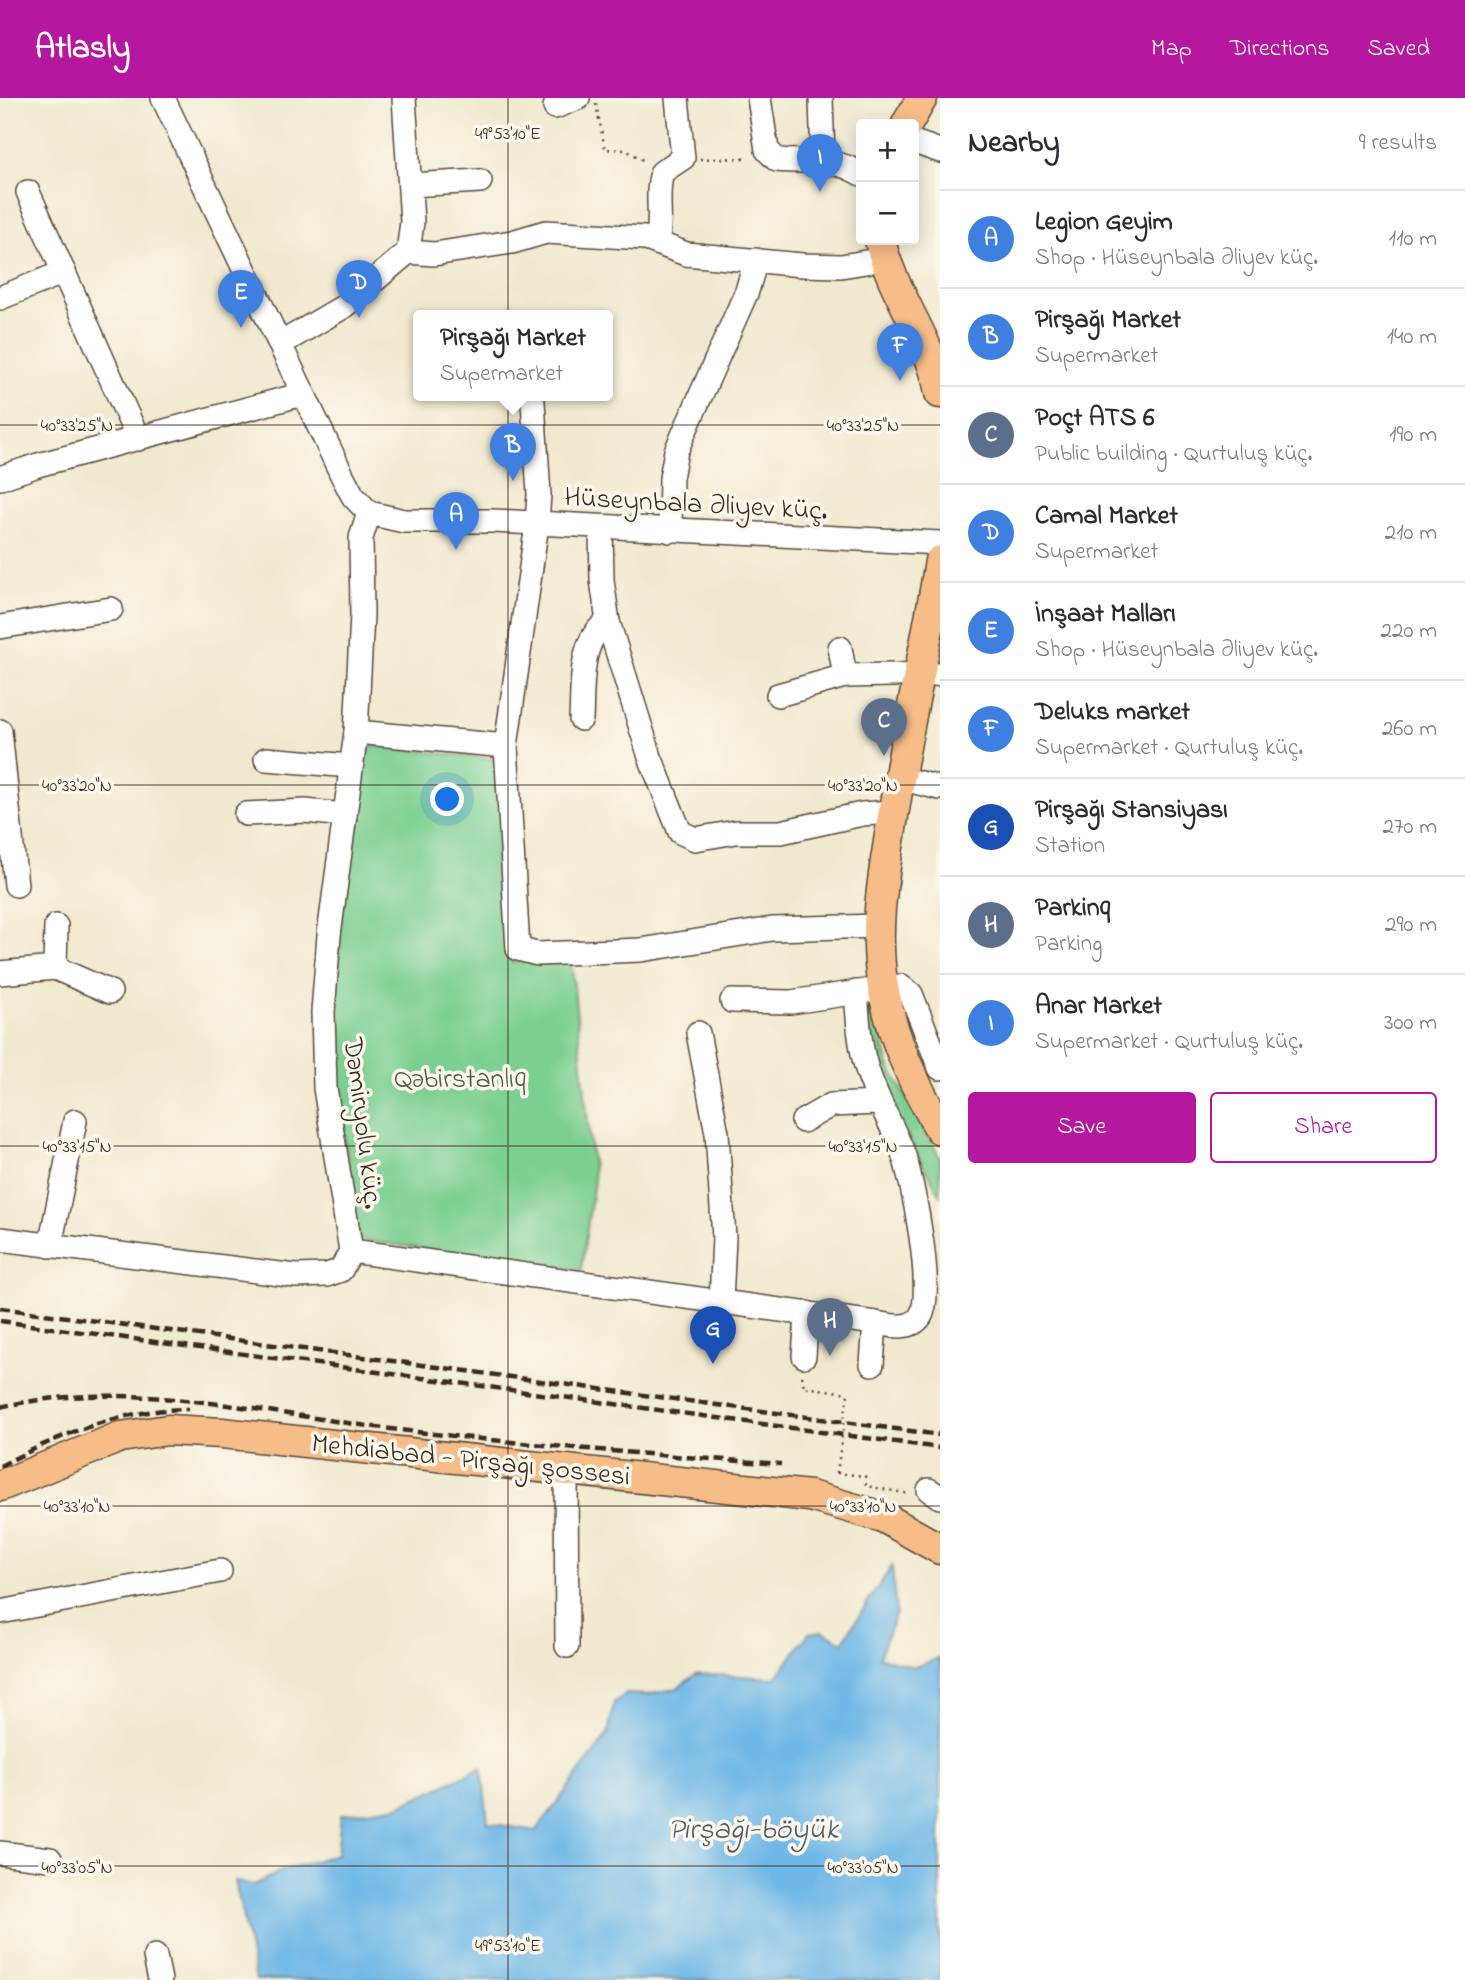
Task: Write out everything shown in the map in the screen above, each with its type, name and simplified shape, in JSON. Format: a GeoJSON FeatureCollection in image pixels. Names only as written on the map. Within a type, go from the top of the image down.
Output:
{"type":"FeatureCollection","features":[{"type":"Feature","properties":{"kind":"main road"},"geometry":{"type":"LineString","coordinates":[[910,119],[922,98]]}},
{"type":"Feature","properties":{"kind":"main road"},"geometry":{"type":"LineString","coordinates":[[882,250],[935,354],[940,393]]}},
{"type":"Feature","properties":{"kind":"main road"},"geometry":{"type":"LineString","coordinates":[[940,561],[929,675],[899,778],[869,989],[940,1129]]}},
{"type":"Feature","properties":{"kind":"main road","name":"Mehdiabad - Pirşağı şossesi"},"geometry":{"type":"LineString","coordinates":[[0,1486],[96,1444],[132,1434],[168,1430],[222,1433],[748,1487],[841,1503],[883,1517],[939,1548]]}},
{"type":"Feature","properties":{"kind":"street"},"geometry":{"type":"LineString","coordinates":[[163,98],[342,475],[360,505],[369,513]]}},
{"type":"Feature","properties":{"kind":"street"},"geometry":{"type":"LineString","coordinates":[[280,344],[343,307],[408,252],[412,222],[404,98]]}},
{"type":"Feature","properties":{"kind":"street"},"geometry":{"type":"LineString","coordinates":[[555,107],[578,98]]}},
{"type":"Feature","properties":{"kind":"street"},"geometry":{"type":"LineString","coordinates":[[657,242],[661,215],[658,187],[662,172],[683,158],[677,98]]}},
{"type":"Feature","properties":{"kind":"street"},"geometry":{"type":"LineString","coordinates":[[759,98],[764,139],[771,155],[789,161],[823,159],[856,171]]}},
{"type":"Feature","properties":{"kind":"street"},"geometry":{"type":"LineString","coordinates":[[821,98],[823,159]]}},
{"type":"Feature","properties":{"kind":"street"},"geometry":{"type":"LineString","coordinates":[[919,144],[940,151]]}},
{"type":"Feature","properties":{"kind":"street"},"geometry":{"type":"LineString","coordinates":[[410,186],[480,181]]}},
{"type":"Feature","properties":{"kind":"street"},"geometry":{"type":"LineString","coordinates":[[28,192],[138,439]]}},
{"type":"Feature","properties":{"kind":"street"},"geometry":{"type":"LineString","coordinates":[[408,252],[434,254],[512,242],[546,232],[625,235],[657,242],[685,254],[825,266],[882,250]]}},
{"type":"Feature","properties":{"kind":"street"},"geometry":{"type":"LineString","coordinates":[[670,531],[671,478],[676,451],[747,291],[756,260]]}},
{"type":"Feature","properties":{"kind":"street"},"geometry":{"type":"LineString","coordinates":[[0,298],[64,272]]}},
{"type":"Feature","properties":{"kind":"street"},"geometry":{"type":"LineString","coordinates":[[0,478],[303,394]]}},
{"type":"Feature","properties":{"kind":"street"},"geometry":{"type":"LineString","coordinates":[[533,402],[539,494],[537,524],[506,746],[515,940],[518,949],[526,953],[641,950],[772,929],[878,926]]}},
{"type":"Feature","properties":{"kind":"street","name":"Hüseynbala Əliyev küç."},"geometry":{"type":"LineString","coordinates":[[369,513],[404,522],[537,524],[940,543]]}},
{"type":"Feature","properties":{"kind":"street","name":"Dəmiryolu küç."},"geometry":{"type":"LineString","coordinates":[[0,1238],[296,1276],[327,1275],[341,1270],[351,1251],[322,1055],[329,935],[356,732],[362,615],[360,552],[369,513]]}},
{"type":"Feature","properties":{"kind":"street"},"geometry":{"type":"LineString","coordinates":[[601,528],[602,580],[608,622],[650,757],[680,832],[688,838],[736,832],[781,832],[862,814],[893,812]]}},
{"type":"Feature","properties":{"kind":"street"},"geometry":{"type":"LineString","coordinates":[[0,626],[111,609]]}},
{"type":"Feature","properties":{"kind":"street"},"geometry":{"type":"LineString","coordinates":[[581,719],[590,641],[598,627],[608,622]]}},
{"type":"Feature","properties":{"kind":"street"},"geometry":{"type":"LineString","coordinates":[[840,648],[845,676]]}},
{"type":"Feature","properties":{"kind":"street"},"geometry":{"type":"LineString","coordinates":[[778,695],[845,676],[929,675]]}},
{"type":"Feature","properties":{"kind":"street"},"geometry":{"type":"LineString","coordinates":[[0,731],[16,885]]}},
{"type":"Feature","properties":{"kind":"street"},"geometry":{"type":"LineString","coordinates":[[356,732],[506,746]]}},
{"type":"Feature","properties":{"kind":"street"},"geometry":{"type":"LineString","coordinates":[[265,760],[351,766]]}},
{"type":"Feature","properties":{"kind":"street"},"geometry":{"type":"LineString","coordinates":[[899,778],[940,788]]}},
{"type":"Feature","properties":{"kind":"street"},"geometry":{"type":"LineString","coordinates":[[246,814],[305,811],[345,815]]}},
{"type":"Feature","properties":{"kind":"street"},"geometry":{"type":"LineString","coordinates":[[55,968],[56,926]]}},
{"type":"Feature","properties":{"kind":"street"},"geometry":{"type":"LineString","coordinates":[[0,973],[55,968],[110,992]]}},
{"type":"Feature","properties":{"kind":"street"},"geometry":{"type":"LineString","coordinates":[[351,1251],[875,1323],[905,1326],[915,1322],[924,1306],[927,1278],[907,1167],[865,1063],[869,989]]}},
{"type":"Feature","properties":{"kind":"street"},"geometry":{"type":"LineString","coordinates":[[732,1001],[792,1002],[869,989],[907,989],[931,1021],[940,1068]]}},
{"type":"Feature","properties":{"kind":"street"},"geometry":{"type":"LineString","coordinates":[[698,1033],[718,1133],[724,1238],[721,1301]]}},
{"type":"Feature","properties":{"kind":"street"},"geometry":{"type":"LineString","coordinates":[[803,1121],[831,1105],[879,1103]]}},
{"type":"Feature","properties":{"kind":"street"},"geometry":{"type":"LineString","coordinates":[[50,1246],[75,1121]]}},
{"type":"Feature","properties":{"kind":"street"},"geometry":{"type":"LineString","coordinates":[[804,1356],[807,1313]]}},
{"type":"Feature","properties":{"kind":"street"},"geometry":{"type":"LineString","coordinates":[[872,1364],[875,1323]]}},
{"type":"Feature","properties":{"kind":"street"},"geometry":{"type":"LineString","coordinates":[[566,1468],[567,1646]]}},
{"type":"Feature","properties":{"kind":"street"},"geometry":{"type":"LineString","coordinates":[[0,1612],[220,1571]]}},
{"type":"Feature","properties":{"kind":"street"},"geometry":{"type":"LineString","coordinates":[[0,1853],[50,1859]]}},
{"type":"Feature","properties":{"kind":"street"},"geometry":{"type":"LineString","coordinates":[[155,1956],[160,1980]]}},
{"type":"Feature","properties":{"kind":"path"},"geometry":{"type":"LineString","coordinates":[[592,98],[600,117],[605,149],[626,150],[662,172]]}},
{"type":"Feature","properties":{"kind":"path"},"geometry":{"type":"LineString","coordinates":[[683,158],[750,158],[771,155]]}},
{"type":"Feature","properties":{"kind":"path"},"geometry":{"type":"LineString","coordinates":[[713,1347],[721,1301]]}},
{"type":"Feature","properties":{"kind":"path"},"geometry":{"type":"LineString","coordinates":[[812,1387],[848,1393],[837,1473],[865,1476],[866,1486],[907,1496],[922,1489],[934,1494]]}},
{"type":"Feature","properties":{"kind":"green space","name":"Qəbirstanlıq"},"geometry":{"type":"Polygon","coordinates":[[[365,745],[494,759],[502,769],[511,962],[571,960],[594,1180],[581,1270],[359,1240],[334,1067],[341,909],[365,745]]]}},
{"type":"Feature","properties":{"kind":"green space"},"geometry":{"type":"Polygon","coordinates":[[[871,1001],[889,1066],[940,1158],[940,1194],[887,1101],[876,1066],[865,1003],[871,1001]]]}},
{"type":"Feature","properties":{"kind":"water","name":"Pirşağı-böyük"},"geometry":{"type":"Polygon","coordinates":[[[892,1566],[896,1613],[879,1657],[914,1667],[940,1658],[940,1980],[256,1980],[235,1881],[254,1885],[284,1870],[337,1854],[341,1815],[399,1806],[482,1767],[488,1823],[536,1831],[608,1734],[614,1702],[627,1694],[647,1695],[678,1688],[696,1674],[776,1678],[809,1633],[823,1631],[842,1642],[892,1566]]]}},
{"type":"Feature","properties":{"kind":"railway"},"geometry":{"type":"LineString","coordinates":[[0,1308],[940,1435]]}},
{"type":"Feature","properties":{"kind":"railway"},"geometry":{"type":"LineString","coordinates":[[0,1321],[940,1448]]}},
{"type":"Feature","properties":{"kind":"railway"},"geometry":{"type":"LineString","coordinates":[[0,1407],[50,1399],[150,1397],[448,1435],[781,1464]]}},
{"type":"Feature","properties":{"kind":"railway"},"geometry":{"type":"LineString","coordinates":[[0,1466],[91,1426],[139,1414],[189,1409]]}},
{"type":"Feature","properties":{"kind":"place","name":"Anar Market"},"geometry":{"type":"Point","coordinates":[820,192]}},
{"type":"Feature","properties":{"kind":"place","name":"Camal Market"},"geometry":{"type":"Point","coordinates":[359,318]}},
{"type":"Feature","properties":{"kind":"place","name":"İnşaat Malları"},"geometry":{"type":"Point","coordinates":[241,328]}},
{"type":"Feature","properties":{"kind":"place","name":"Deluks market"},"geometry":{"type":"Point","coordinates":[900,381]}},
{"type":"Feature","properties":{"kind":"place","name":"Pirşağı Market"},"geometry":{"type":"Point","coordinates":[513,481]}},
{"type":"Feature","properties":{"kind":"place","name":"Legion Geyim"},"geometry":{"type":"Point","coordinates":[456,550]}},
{"type":"Feature","properties":{"kind":"place","name":"Poçt ATS 6"},"geometry":{"type":"Point","coordinates":[884,756]}},
{"type":"Feature","properties":{"kind":"place","name":"Parkinq"},"geometry":{"type":"Point","coordinates":[830,1356]}},
{"type":"Feature","properties":{"kind":"place","name":"Pirşağı Stansiyası"},"geometry":{"type":"Point","coordinates":[713,1364]}}]}
